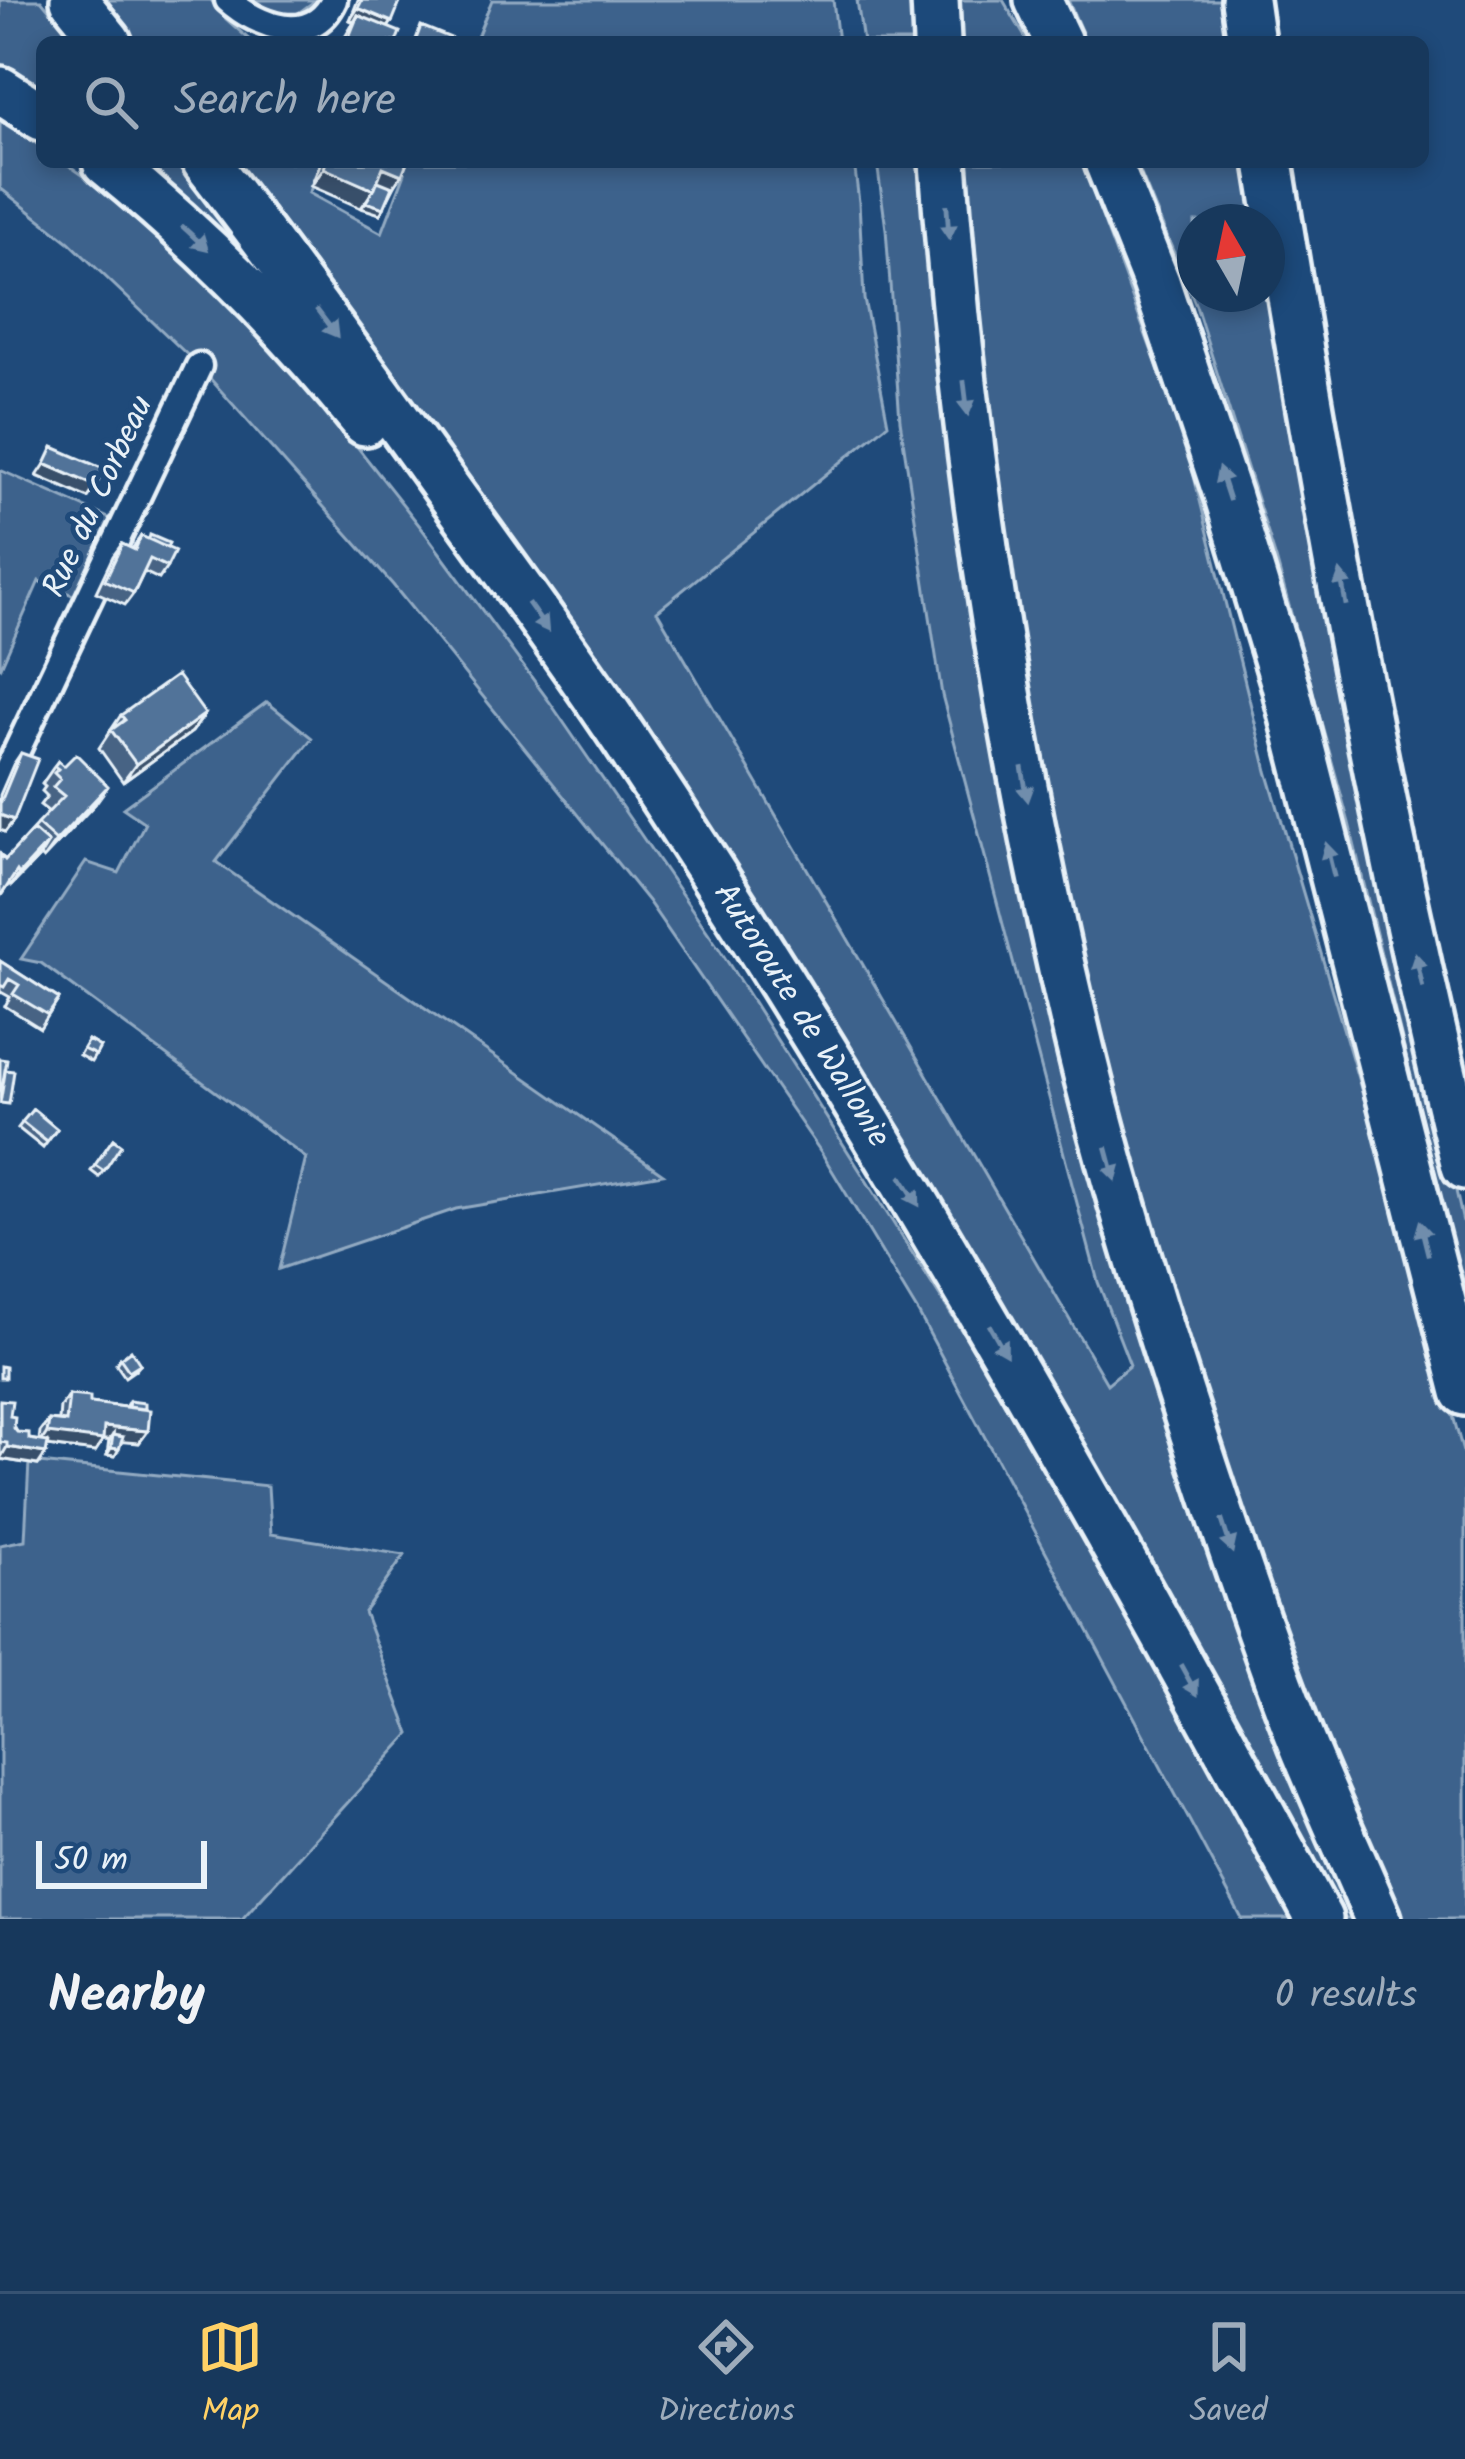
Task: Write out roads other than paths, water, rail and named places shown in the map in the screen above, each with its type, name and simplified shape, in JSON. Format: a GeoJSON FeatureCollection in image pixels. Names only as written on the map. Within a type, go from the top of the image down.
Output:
{"type":"FeatureCollection","features":[{"type":"Feature","properties":{"kind":"highway"},"geometry":{"type":"LineString","coordinates":[[74,0],[103,36]]}},
{"type":"Feature","properties":{"kind":"highway"},"geometry":{"type":"LineString","coordinates":[[935,0],[938,36]]}},
{"type":"Feature","properties":{"kind":"highway"},"geometry":{"type":"LineString","coordinates":[[1038,0],[1055,36]]}},
{"type":"Feature","properties":{"kind":"highway"},"geometry":{"type":"LineString","coordinates":[[1245,0],[1250,36]]}},
{"type":"Feature","properties":{"kind":"highway"},"geometry":{"type":"LineString","coordinates":[[0,90],[36,113]]}},
{"type":"Feature","properties":{"kind":"highway"},"geometry":{"type":"LineString","coordinates":[[113,168],[206,248],[285,326],[418,488],[471,522]]}},
{"type":"Feature","properties":{"kind":"highway","name":"Autoroute de Wallonie"},"geometry":{"type":"LineString","coordinates":[[211,168],[349,352],[622,735],[802,1016],[939,1238],[1076,1476],[1319,1919]]}},
{"type":"Feature","properties":{"kind":"highway"},"geometry":{"type":"LineString","coordinates":[[944,168],[952,282],[1000,646],[1082,1056],[1130,1233],[1237,1567],[1302,1743],[1378,1919]]}},
{"type":"Feature","properties":{"kind":"highway"},"geometry":{"type":"LineString","coordinates":[[1110,168],[1156,282],[1284,681],[1465,1392]]}},
{"type":"Feature","properties":{"kind":"highway"},"geometry":{"type":"LineString","coordinates":[[1270,168],[1369,731],[1465,1166]]}},
{"type":"Feature","properties":{"kind":"street"},"geometry":{"type":"LineString","coordinates":[[228,0],[257,21],[284,30],[312,23],[334,0]]}},
{"type":"Feature","properties":{"kind":"street","name":"Rue du Corbeau"},"geometry":{"type":"LineString","coordinates":[[0,786],[199,366]]}}]}
